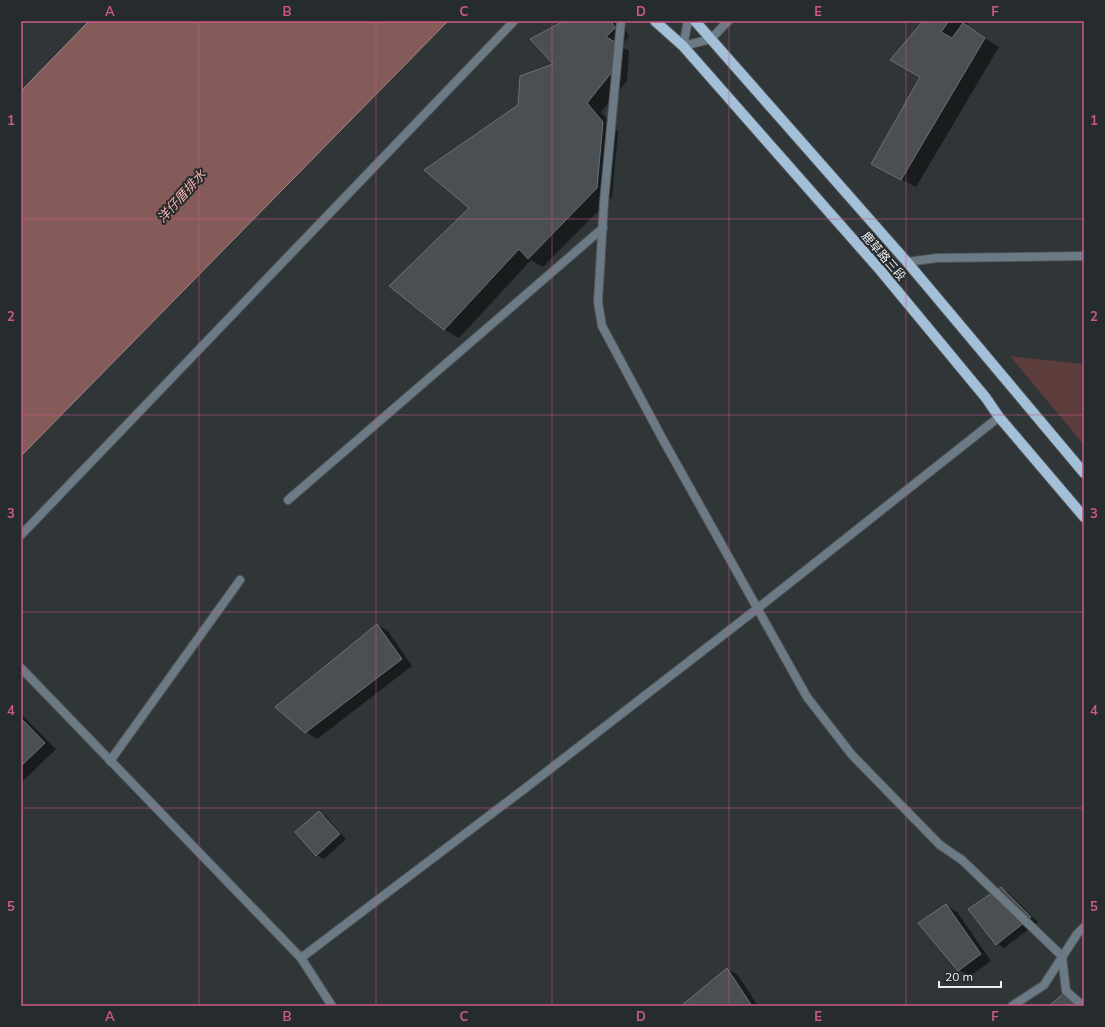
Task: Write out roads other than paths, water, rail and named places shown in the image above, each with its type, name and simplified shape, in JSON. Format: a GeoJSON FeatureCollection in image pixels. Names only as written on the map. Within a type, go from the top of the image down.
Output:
{"type":"FeatureCollection","features":[{"type":"Feature","properties":{"kind":"main road","name":"鹿草路三段"},"geometry":{"type":"LineString","coordinates":[[655,21],[683,46],[880,270],[986,398],[999,417],[1084,517]]}},
{"type":"Feature","properties":{"kind":"main road","name":"鹿草路三段"},"geometry":{"type":"LineString","coordinates":[[695,21],[907,262],[1084,473]]}},
{"type":"Feature","properties":{"kind":"street"},"geometry":{"type":"LineString","coordinates":[[21,535],[514,21]]}},
{"type":"Feature","properties":{"kind":"street"},"geometry":{"type":"LineString","coordinates":[[621,21],[598,302],[602,326],[662,438],[807,696],[852,755],[940,845],[962,860],[1062,956],[1066,991],[1083,1006]]}},
{"type":"Feature","properties":{"kind":"street"},"geometry":{"type":"LineString","coordinates":[[688,21],[683,46],[711,39],[728,21]]}},
{"type":"Feature","properties":{"kind":"street"},"geometry":{"type":"LineString","coordinates":[[288,500],[603,228]]}},
{"type":"Feature","properties":{"kind":"street"},"geometry":{"type":"LineString","coordinates":[[907,262],[937,258],[1084,256]]}},
{"type":"Feature","properties":{"kind":"street"},"geometry":{"type":"LineString","coordinates":[[301,958],[758,608],[999,417]]}},
{"type":"Feature","properties":{"kind":"street"},"geometry":{"type":"LineString","coordinates":[[110,761],[240,580]]}},
{"type":"Feature","properties":{"kind":"street"},"geometry":{"type":"LineString","coordinates":[[21,668],[301,958],[332,1006]]}},
{"type":"Feature","properties":{"kind":"street"},"geometry":{"type":"LineString","coordinates":[[1012,1006],[1044,985],[1077,934],[1084,927]]}},
{"type":"Feature","properties":{"kind":"water","name":"洋仔厝排水"},"geometry":{"type":"Polygon","coordinates":[[[89,21],[448,21],[21,456],[21,91],[89,21]]]}}]}
